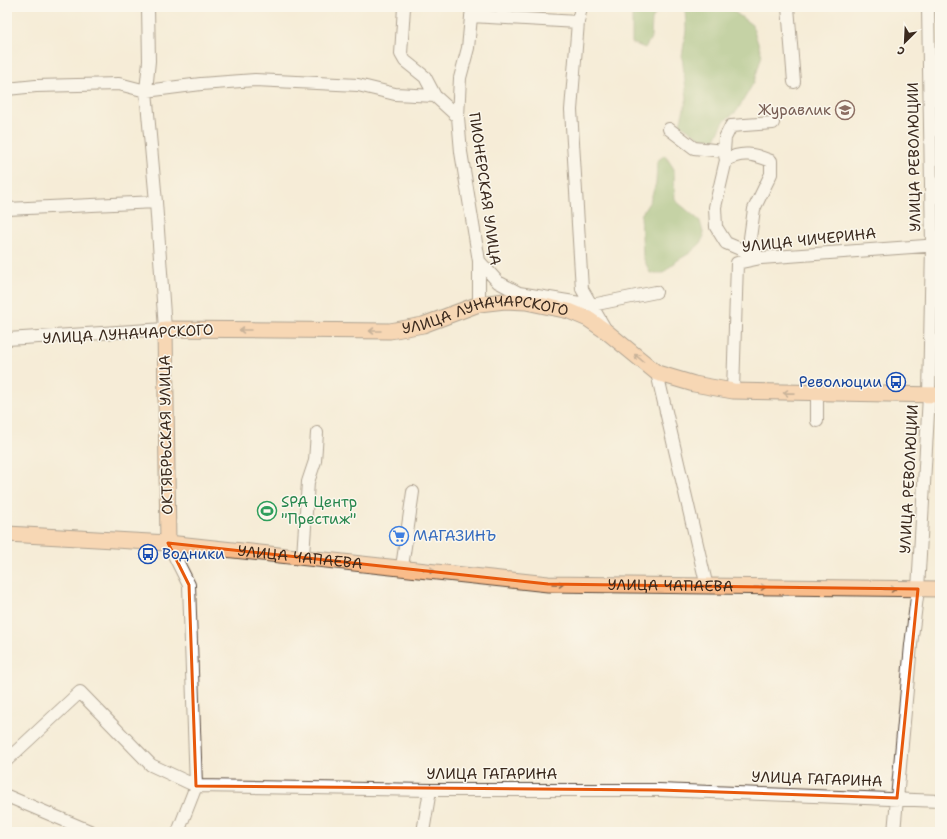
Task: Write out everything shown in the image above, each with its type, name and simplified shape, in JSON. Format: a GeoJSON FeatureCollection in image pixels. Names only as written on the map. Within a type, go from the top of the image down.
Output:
{"type":"FeatureCollection","features":[{"type":"Feature","properties":{"kind":"main road","name":"УЛИЦА ЛУНАЧАРСКОГО"},"geometry":{"type":"LineString","coordinates":[[165,329],[390,331],[423,325],[479,304],[505,301],[549,306],[569,311],[588,319],[607,332],[658,373],[694,384],[733,392],[935,395]]}},
{"type":"Feature","properties":{"kind":"main road","name":"ОКТЯБРЬСКАЯ УЛИЦА"},"geometry":{"type":"LineString","coordinates":[[165,329],[168,543]]}},
{"type":"Feature","properties":{"kind":"main road","name":"УЛИЦА ЧАПАЕВА"},"geometry":{"type":"LineString","coordinates":[[7,534],[168,543],[303,556],[548,584],[940,589]]}},
{"type":"Feature","properties":{"kind":"street","name":"ОКТЯБРЬСКАЯ УЛИЦА"},"geometry":{"type":"LineString","coordinates":[[148,7],[149,61],[146,91],[165,329]]}},
{"type":"Feature","properties":{"kind":"street"},"geometry":{"type":"LineString","coordinates":[[404,7],[401,54],[405,61],[425,77],[435,96],[458,117]]}},
{"type":"Feature","properties":{"kind":"street"},"geometry":{"type":"LineString","coordinates":[[581,7],[578,22],[571,110],[582,289],[607,332]]}},
{"type":"Feature","properties":{"kind":"street"},"geometry":{"type":"LineString","coordinates":[[788,7],[794,82]]}},
{"type":"Feature","properties":{"kind":"street","name":"УЛИЦА РЕВОЛЮЦИИ"},"geometry":{"type":"LineString","coordinates":[[894,832],[935,395],[935,123],[928,7]]}},
{"type":"Feature","properties":{"kind":"street"},"geometry":{"type":"LineString","coordinates":[[472,12],[578,22]]}},
{"type":"Feature","properties":{"kind":"street","name":"ПИОНЕРСКАЯ УЛИЦА"},"geometry":{"type":"LineString","coordinates":[[472,12],[468,48],[460,78],[458,117],[461,152],[479,261],[479,304]]}},
{"type":"Feature","properties":{"kind":"street"},"geometry":{"type":"LineString","coordinates":[[7,89],[36,86],[119,84],[146,91],[201,84],[255,80],[358,85],[395,94],[435,96]]}},
{"type":"Feature","properties":{"kind":"street"},"geometry":{"type":"LineString","coordinates":[[761,258],[726,243],[716,227],[715,207],[725,156],[726,138],[731,126],[773,123]]}},
{"type":"Feature","properties":{"kind":"street"},"geometry":{"type":"LineString","coordinates":[[669,129],[694,148],[725,156],[735,154],[753,154],[771,161],[771,174],[754,210],[750,238],[752,251],[761,258]]}},
{"type":"Feature","properties":{"kind":"street"},"geometry":{"type":"LineString","coordinates":[[7,209],[156,202]]}},
{"type":"Feature","properties":{"kind":"street","name":"УЛИЦА ЧИЧЕРИНА"},"geometry":{"type":"LineString","coordinates":[[733,392],[736,263],[761,258],[936,245]]}},
{"type":"Feature","properties":{"kind":"street"},"geometry":{"type":"LineString","coordinates":[[479,261],[498,282],[519,294],[592,304],[656,292]]}},
{"type":"Feature","properties":{"kind":"street","name":"УЛИЦА ЛУНАЧАРСКОГО"},"geometry":{"type":"LineString","coordinates":[[7,340],[165,329]]}},
{"type":"Feature","properties":{"kind":"street"},"geometry":{"type":"LineString","coordinates":[[658,373],[707,587]]}},
{"type":"Feature","properties":{"kind":"street"},"geometry":{"type":"LineString","coordinates":[[817,393],[817,421]]}},
{"type":"Feature","properties":{"kind":"street"},"geometry":{"type":"LineString","coordinates":[[303,556],[308,482],[315,461],[317,433]]}},
{"type":"Feature","properties":{"kind":"street"},"geometry":{"type":"LineString","coordinates":[[402,567],[413,492]]}},
{"type":"Feature","properties":{"kind":"street","name":"ОКТЯБРЬСКАЯ УЛИЦА"},"geometry":{"type":"LineString","coordinates":[[168,543],[189,584],[196,786],[178,832]]}},
{"type":"Feature","properties":{"kind":"street","name":"УЛИЦА ГАГАРИНА"},"geometry":{"type":"LineString","coordinates":[[7,760],[80,692],[151,765],[196,786],[430,790],[659,790],[897,798],[940,801]]}},
{"type":"Feature","properties":{"kind":"street"},"geometry":{"type":"LineString","coordinates":[[423,832],[430,790]]}},
{"type":"Feature","properties":{"kind":"street"},"geometry":{"type":"LineString","coordinates":[[7,796],[92,832]]}},
{"type":"Feature","properties":{"kind":"highlighted area"},"geometry":{"type":"Polygon","coordinates":[[[168,543],[548,584],[918,589],[897,798],[659,790],[196,786],[189,585],[168,543]]]}},
{"type":"Feature","properties":{"kind":"green space"},"geometry":{"type":"Polygon","coordinates":[[[632,7],[659,7],[652,20],[651,38],[645,48],[632,43],[632,7]]]}},
{"type":"Feature","properties":{"kind":"green space"},"geometry":{"type":"Polygon","coordinates":[[[685,7],[728,7],[752,25],[762,55],[754,82],[737,111],[724,121],[715,139],[701,138],[680,124],[687,98],[682,57],[686,30],[685,7]]]}},
{"type":"Feature","properties":{"kind":"green space"},"geometry":{"type":"Polygon","coordinates":[[[665,155],[674,169],[675,200],[700,221],[704,236],[700,244],[663,273],[650,273],[643,257],[641,215],[650,201],[656,183],[657,161],[665,155]]]}},
{"type":"Feature","properties":{"kind":"place","name":"Журавлик"},"geometry":{"type":"Point","coordinates":[845,110]}},
{"type":"Feature","properties":{"kind":"place","name":"Революции"},"geometry":{"type":"Point","coordinates":[896,382]}},
{"type":"Feature","properties":{"kind":"place","name":"SPA Центр \"Престиж\""},"geometry":{"type":"Point","coordinates":[267,511]}},
{"type":"Feature","properties":{"kind":"place","name":"МАГАЗИНЪ"},"geometry":{"type":"Point","coordinates":[399,536]}},
{"type":"Feature","properties":{"kind":"place","name":"Водники"},"geometry":{"type":"Point","coordinates":[148,554]}}]}
